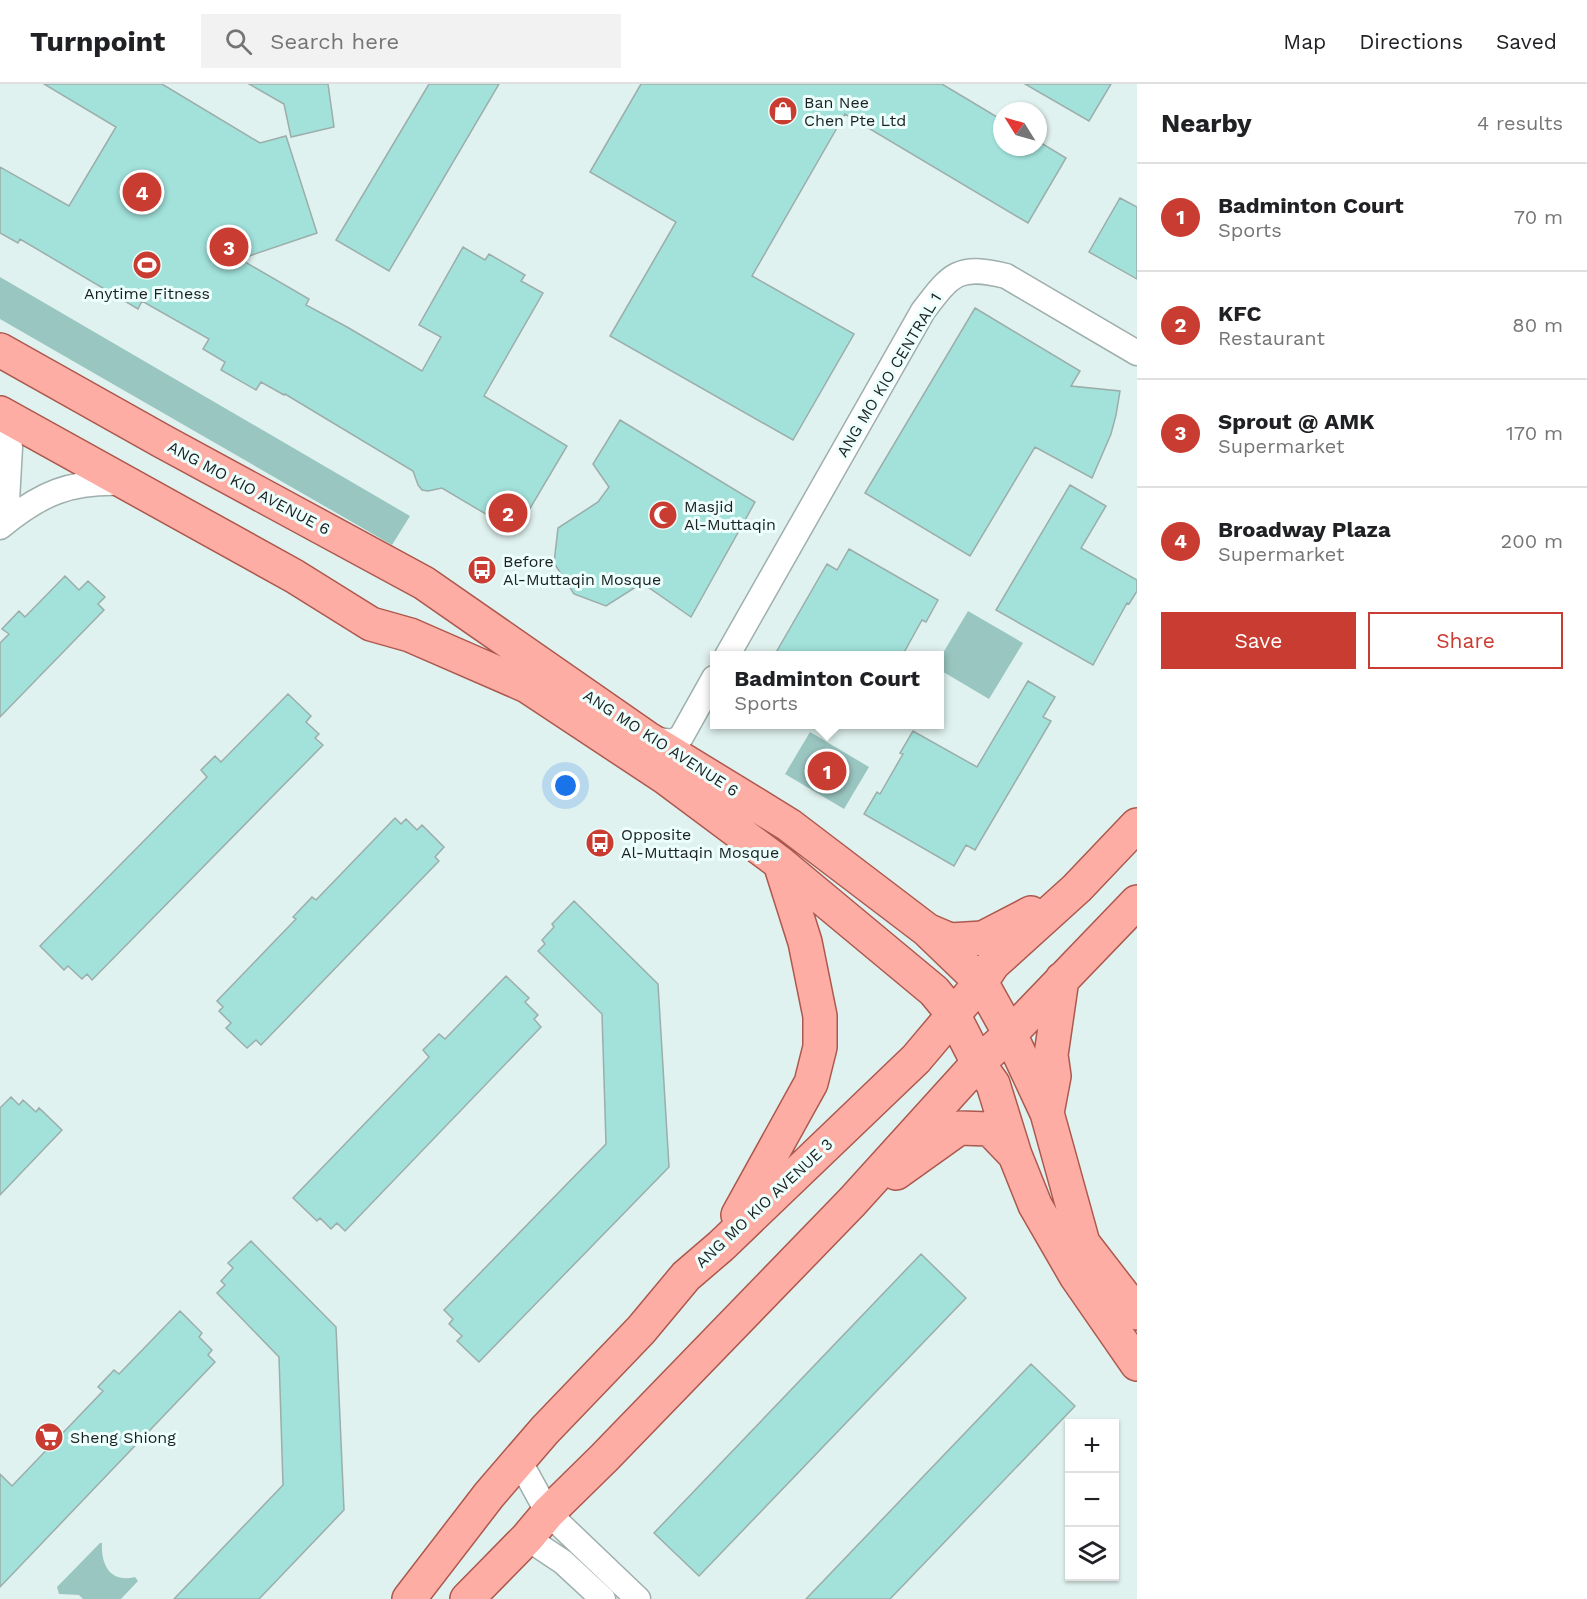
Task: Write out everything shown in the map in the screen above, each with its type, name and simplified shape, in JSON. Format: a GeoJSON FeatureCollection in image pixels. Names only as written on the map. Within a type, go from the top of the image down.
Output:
{"type":"FeatureCollection","features":[{"type":"Feature","properties":{"kind":"main road","name":"ANG MO KIO AVENUE 6"},"geometry":{"type":"LineString","coordinates":[[0,350],[424,583],[647,738],[682,749],[789,825],[927,930],[981,982],[1010,1034],[1047,1113],[1083,1243],[1137,1313]]}},
{"type":"Feature","properties":{"kind":"main road","name":"ANG MO KIO AVENUE 6"},"geometry":{"type":"LineString","coordinates":[[0,413],[294,576],[371,624],[410,635],[527,686],[666,778],[780,863],[934,991],[953,1014],[978,1063],[993,1084],[1015,1155],[1035,1205],[1070,1266],[1137,1364]]}},
{"type":"Feature","properties":{"kind":"main road","name":"ANG MO KIO AVENUE 3"},"geometry":{"type":"LineString","coordinates":[[410,1599],[489,1495],[640,1330],[686,1276],[721,1246],[916,1059],[981,982],[993,964],[1077,888],[1137,825]]}},
{"type":"Feature","properties":{"kind":"main road"},"geometry":{"type":"LineString","coordinates":[[721,1246],[812,1083],[820,1047],[820,1016],[805,942],[780,863]]}},
{"type":"Feature","properties":{"kind":"main road"},"geometry":{"type":"LineString","coordinates":[[927,930],[950,940],[983,938],[1077,888]]}},
{"type":"Feature","properties":{"kind":"main road"},"geometry":{"type":"LineString","coordinates":[[466,1599],[852,1202],[978,1063],[1010,1034],[1137,902]]}},
{"type":"Feature","properties":{"kind":"main road"},"geometry":{"type":"LineString","coordinates":[[1047,1113],[1054,1076],[1051,1055],[1062,980]]}},
{"type":"Feature","properties":{"kind":"main road"},"geometry":{"type":"LineString","coordinates":[[852,1202],[959,1128],[990,1129],[1015,1155]]}},
{"type":"Feature","properties":{"kind":"street","name":"ANG MO KIO CENTRAL 1"},"geometry":{"type":"LineString","coordinates":[[730,651],[924,311],[944,284],[956,274],[990,272],[1006,276],[1137,352]]}},
{"type":"Feature","properties":{"kind":"street"},"geometry":{"type":"LineString","coordinates":[[0,424],[10,447],[7,501],[0,526]]}},
{"type":"Feature","properties":{"kind":"street"},"geometry":{"type":"LineString","coordinates":[[0,526],[29,504],[75,485],[98,482],[125,483]]}},
{"type":"Feature","properties":{"kind":"street"},"geometry":{"type":"LineString","coordinates":[[682,749],[710,687]]}},
{"type":"Feature","properties":{"kind":"street"},"geometry":{"type":"LineString","coordinates":[[519,1460],[548,1513],[638,1599]]}},
{"type":"Feature","properties":{"kind":"street"},"geometry":{"type":"LineString","coordinates":[[526,1538],[563,1562],[603,1599]]}},
{"type":"Feature","properties":{"kind":"shaded area"},"geometry":{"type":"Polygon","coordinates":[[[0,277],[410,516],[392,545],[0,319],[0,277]]]}},
{"type":"Feature","properties":{"kind":"shaded area"},"geometry":{"type":"Polygon","coordinates":[[[968,611],[1023,643],[989,699],[944,672],[944,651],[968,611]]]}},
{"type":"Feature","properties":{"kind":"shaded area"},"geometry":{"type":"Polygon","coordinates":[[[810,732],[869,767],[844,809],[785,774],[810,732]]]}},
{"type":"Feature","properties":{"kind":"shaded area"},"geometry":{"type":"Polygon","coordinates":[[[102,1543],[105,1565],[113,1575],[126,1578],[135,1577],[138,1581],[121,1599],[83,1599],[79,1595],[59,1594],[57,1587],[102,1543]]]}},
{"type":"Feature","properties":{"kind":"building"},"geometry":{"type":"Polygon","coordinates":[[[44,84],[162,84],[260,143],[286,136],[317,233],[240,259],[309,299],[306,305],[422,371],[441,337],[419,325],[463,247],[485,260],[489,254],[525,275],[521,281],[543,293],[484,396],[567,446],[516,532],[442,488],[422,490],[413,471],[285,394],[261,382],[256,390],[221,370],[225,362],[203,349],[209,339],[142,301],[138,309],[20,239],[18,243],[0,233],[0,167],[69,206],[116,127],[44,84]]]}},
{"type":"Feature","properties":{"kind":"building"},"geometry":{"type":"Polygon","coordinates":[[[249,84],[328,84],[334,127],[291,137],[284,104],[249,84]]]}},
{"type":"Feature","properties":{"kind":"building"},"geometry":{"type":"Polygon","coordinates":[[[429,84],[499,84],[389,271],[336,240],[429,84]]]}},
{"type":"Feature","properties":{"kind":"building"},"geometry":{"type":"Polygon","coordinates":[[[641,84],[942,84],[993,115],[993,156],[1047,156],[1047,146],[1066,158],[1028,223],[845,114],[752,276],[854,334],[793,440],[610,336],[676,222],[590,172],[641,84]]]}},
{"type":"Feature","properties":{"kind":"building"},"geometry":{"type":"Polygon","coordinates":[[[1025,84],[1111,84],[1089,121],[1025,84]]]}},
{"type":"Feature","properties":{"kind":"building"},"geometry":{"type":"Polygon","coordinates":[[[1120,198],[1137,207],[1137,279],[1089,252],[1120,198]]]}},
{"type":"Feature","properties":{"kind":"building"},"geometry":{"type":"Polygon","coordinates":[[[975,308],[1080,371],[1071,386],[1120,391],[1111,434],[1092,478],[1035,447],[970,556],[865,493],[975,308]]]}},
{"type":"Feature","properties":{"kind":"building","name":"Masjid Al-Muttaqin"},"geometry":{"type":"Polygon","coordinates":[[[620,420],[755,502],[691,617],[642,583],[606,606],[574,594],[554,563],[558,528],[598,502],[609,487],[593,464],[620,420]]]}},
{"type":"Feature","properties":{"kind":"building"},"geometry":{"type":"Polygon","coordinates":[[[1070,485],[1106,506],[1081,548],[1137,580],[1137,591],[1129,604],[1127,603],[1093,665],[996,610],[1070,485]]]}},
{"type":"Feature","properties":{"kind":"building"},"geometry":{"type":"Polygon","coordinates":[[[849,549],[938,600],[926,622],[922,620],[905,651],[777,651],[827,564],[837,570],[849,549]]]}},
{"type":"Feature","properties":{"kind":"building"},"geometry":{"type":"Polygon","coordinates":[[[65,576],[79,590],[88,581],[105,597],[98,604],[104,610],[0,717],[0,643],[9,634],[2,629],[19,611],[25,617],[65,576]]]}},
{"type":"Feature","properties":{"kind":"building"},"geometry":{"type":"Polygon","coordinates":[[[1028,681],[1055,697],[1043,717],[1051,721],[975,850],[966,845],[954,866],[864,814],[877,792],[880,794],[903,754],[900,753],[913,731],[977,767],[1028,681]]]}},
{"type":"Feature","properties":{"kind":"building"},"geometry":{"type":"Polygon","coordinates":[[[288,694],[311,716],[306,722],[319,734],[315,738],[323,745],[92,980],[87,974],[82,979],[68,966],[64,970],[40,946],[207,777],[201,770],[215,756],[221,762],[288,694]]]}},
{"type":"Feature","properties":{"kind":"building"},"geometry":{"type":"Polygon","coordinates":[[[395,818],[401,824],[406,819],[417,830],[422,825],[444,847],[435,857],[439,861],[261,1045],[256,1040],[247,1048],[226,1028],[231,1023],[219,1011],[223,1007],[217,1001],[296,919],[293,917],[312,897],[316,900],[395,818]]]}},
{"type":"Feature","properties":{"kind":"building"},"geometry":{"type":"Polygon","coordinates":[[[574,901],[658,984],[669,1167],[479,1362],[457,1341],[462,1336],[449,1324],[453,1319],[444,1310],[606,1144],[602,1014],[538,951],[545,944],[542,940],[554,927],[552,924],[574,901]]]}},
{"type":"Feature","properties":{"kind":"building"},"geometry":{"type":"Polygon","coordinates":[[[506,976],[529,998],[525,1002],[538,1015],[534,1019],[541,1027],[345,1231],[337,1223],[331,1229],[320,1218],[317,1221],[293,1198],[429,1057],[423,1050],[439,1034],[445,1039],[506,976]]]}},
{"type":"Feature","properties":{"kind":"building"},"geometry":{"type":"Polygon","coordinates":[[[11,1097],[19,1105],[23,1100],[36,1112],[39,1108],[62,1130],[0,1195],[0,1108],[11,1097]]]}},
{"type":"Feature","properties":{"kind":"building"},"geometry":{"type":"Polygon","coordinates":[[[251,1241],[336,1327],[344,1510],[259,1599],[174,1599],[283,1485],[279,1357],[217,1293],[225,1285],[221,1281],[233,1268],[228,1263],[251,1241]]]}},
{"type":"Feature","properties":{"kind":"building"},"geometry":{"type":"Polygon","coordinates":[[[921,1254],[966,1298],[699,1576],[654,1533],[921,1254]]]}},
{"type":"Feature","properties":{"kind":"building"},"geometry":{"type":"Polygon","coordinates":[[[180,1311],[202,1333],[199,1337],[212,1350],[208,1355],[215,1362],[0,1587],[0,1474],[12,1486],[103,1391],[98,1387],[114,1370],[119,1374],[180,1311]]]}},
{"type":"Feature","properties":{"kind":"building"},"geometry":{"type":"Polygon","coordinates":[[[1031,1364],[1075,1406],[890,1599],[806,1599],[1031,1364]]]}},
{"type":"Feature","properties":{"kind":"place","name":"Ban Nee Chen Pte Ltd"},"geometry":{"type":"Point","coordinates":[783,111]}},
{"type":"Feature","properties":{"kind":"place","name":"Broadway Plaza"},"geometry":{"type":"Point","coordinates":[142,192]}},
{"type":"Feature","properties":{"kind":"place","name":"Sprout @ AMK"},"geometry":{"type":"Point","coordinates":[229,247]}},
{"type":"Feature","properties":{"kind":"place","name":"Anytime Fitness"},"geometry":{"type":"Point","coordinates":[147,265]}},
{"type":"Feature","properties":{"kind":"place","name":"KFC"},"geometry":{"type":"Point","coordinates":[508,513]}},
{"type":"Feature","properties":{"kind":"place","name":"Masjid Al-Muttaqin"},"geometry":{"type":"Point","coordinates":[663,515]}},
{"type":"Feature","properties":{"kind":"place","name":"Before Al-Muttaqin Mosque"},"geometry":{"type":"Point","coordinates":[482,570]}},
{"type":"Feature","properties":{"kind":"place","name":"Badminton Court"},"geometry":{"type":"Point","coordinates":[827,771]}},
{"type":"Feature","properties":{"kind":"place","name":"Opposite Al-Muttaqin Mosque"},"geometry":{"type":"Point","coordinates":[600,843]}},
{"type":"Feature","properties":{"kind":"place","name":"Sheng Shiong"},"geometry":{"type":"Point","coordinates":[49,1437]}}]}
